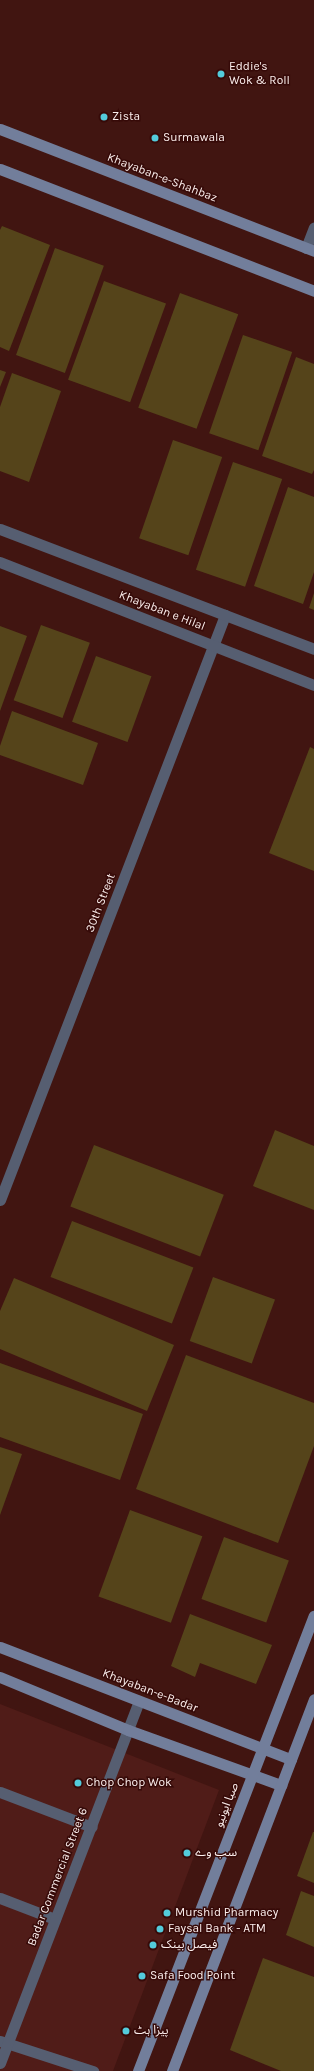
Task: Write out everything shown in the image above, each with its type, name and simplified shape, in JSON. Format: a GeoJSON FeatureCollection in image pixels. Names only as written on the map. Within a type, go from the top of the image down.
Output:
{"type":"FeatureCollection","features":[{"type":"Feature","properties":{"kind":"main road","name":"Khayaban-e-Shahbaz"},"geometry":{"type":"LineString","coordinates":[[0,129],[310,250]]}},
{"type":"Feature","properties":{"kind":"main road"},"geometry":{"type":"LineString","coordinates":[[0,169],[314,291]]}},
{"type":"Feature","properties":{"kind":"main road","name":"صبا ایونیو"},"geometry":{"type":"LineString","coordinates":[[139,2071],[314,1616]]}},
{"type":"Feature","properties":{"kind":"main road","name":"Khayaban-e-Badar"},"geometry":{"type":"LineString","coordinates":[[0,1647],[290,1759]]}},
{"type":"Feature","properties":{"kind":"main road"},"geometry":{"type":"LineString","coordinates":[[0,1677],[128,1730],[280,1785]]}},
{"type":"Feature","properties":{"kind":"main road"},"geometry":{"type":"LineString","coordinates":[[172,2071],[314,1699]]}},
{"type":"Feature","properties":{"kind":"street"},"geometry":{"type":"LineString","coordinates":[[310,250],[314,227]]}},
{"type":"Feature","properties":{"kind":"street","name":"Khayaban e Hilal"},"geometry":{"type":"LineString","coordinates":[[0,528],[314,649]]}},
{"type":"Feature","properties":{"kind":"street","name":"Khayaban e Hilal"},"geometry":{"type":"LineString","coordinates":[[0,562],[314,685]]}},
{"type":"Feature","properties":{"kind":"street","name":"30th Street"},"geometry":{"type":"LineString","coordinates":[[0,1200],[225,615]]}},
{"type":"Feature","properties":{"kind":"street","name":"Badar Commercial Street 6"},"geometry":{"type":"LineString","coordinates":[[0,2063],[4,2042],[92,1827],[139,1701]]}},
{"type":"Feature","properties":{"kind":"street"},"geometry":{"type":"LineString","coordinates":[[0,1792],[92,1827]]}},
{"type":"Feature","properties":{"kind":"street"},"geometry":{"type":"LineString","coordinates":[[0,1898],[55,1919]]}},
{"type":"Feature","properties":{"kind":"street"},"geometry":{"type":"LineString","coordinates":[[4,2042],[93,2071]]}},
{"type":"Feature","properties":{"kind":"shaded area"},"geometry":{"type":"Polygon","coordinates":[[[0,1704],[219,1790],[113,2071],[0,2071],[0,1704]]]}},
{"type":"Feature","properties":{"kind":"building"},"geometry":{"type":"Polygon","coordinates":[[[2,226],[50,245],[9,351],[0,347],[0,230],[2,226]]]}},
{"type":"Feature","properties":{"kind":"building"},"geometry":{"type":"Polygon","coordinates":[[[55,248],[104,266],[65,373],[16,355],[55,248]]]}},
{"type":"Feature","properties":{"kind":"building"},"geometry":{"type":"Polygon","coordinates":[[[104,281],[166,304],[130,402],[68,380],[104,281]]]}},
{"type":"Feature","properties":{"kind":"building"},"geometry":{"type":"Polygon","coordinates":[[[180,293],[238,314],[197,429],[138,408],[180,293]]]}},
{"type":"Feature","properties":{"kind":"building"},"geometry":{"type":"Polygon","coordinates":[[[243,335],[292,352],[258,450],[209,433],[243,335]]]}},
{"type":"Feature","properties":{"kind":"building"},"geometry":{"type":"Polygon","coordinates":[[[296,357],[314,364],[314,470],[312,474],[262,456],[296,357]]]}},
{"type":"Feature","properties":{"kind":"building"},"geometry":{"type":"Polygon","coordinates":[[[0,370],[6,372],[0,387],[0,370]]]}},
{"type":"Feature","properties":{"kind":"building"},"geometry":{"type":"Polygon","coordinates":[[[12,373],[61,391],[29,482],[0,471],[0,407],[12,373]]]}},
{"type":"Feature","properties":{"kind":"building"},"geometry":{"type":"Polygon","coordinates":[[[173,440],[222,457],[188,555],[139,538],[173,440]]]}},
{"type":"Feature","properties":{"kind":"building"},"geometry":{"type":"Polygon","coordinates":[[[233,462],[282,479],[245,587],[196,570],[233,462]]]}},
{"type":"Feature","properties":{"kind":"building"},"geometry":{"type":"Polygon","coordinates":[[[288,487],[314,497],[314,572],[303,604],[254,586],[288,487]]]}},
{"type":"Feature","properties":{"kind":"building"},"geometry":{"type":"Polygon","coordinates":[[[314,593],[314,610],[309,608],[314,593]]]}},
{"type":"Feature","properties":{"kind":"building"},"geometry":{"type":"Polygon","coordinates":[[[41,625],[90,643],[63,718],[14,700],[41,625]]]}},
{"type":"Feature","properties":{"kind":"building"},"geometry":{"type":"Polygon","coordinates":[[[0,626],[27,636],[0,711],[0,626]]]}},
{"type":"Feature","properties":{"kind":"building"},"geometry":{"type":"Polygon","coordinates":[[[96,656],[151,676],[128,742],[72,722],[96,656]]]}},
{"type":"Feature","properties":{"kind":"building"},"geometry":{"type":"Polygon","coordinates":[[[12,711],[98,743],[83,785],[0,755],[0,746],[12,711]]]}},
{"type":"Feature","properties":{"kind":"building"},"geometry":{"type":"Polygon","coordinates":[[[310,747],[314,749],[314,871],[269,853],[310,747]]]}},
{"type":"Feature","properties":{"kind":"building"},"geometry":{"type":"Polygon","coordinates":[[[275,1130],[314,1146],[314,1210],[253,1186],[275,1130]]]}},
{"type":"Feature","properties":{"kind":"building"},"geometry":{"type":"Polygon","coordinates":[[[94,1145],[224,1195],[200,1256],[70,1207],[94,1145]]]}},
{"type":"Feature","properties":{"kind":"building"},"geometry":{"type":"Polygon","coordinates":[[[72,1221],[193,1268],[172,1324],[50,1277],[72,1221]]]}},
{"type":"Feature","properties":{"kind":"building"},"geometry":{"type":"Polygon","coordinates":[[[213,1277],[275,1300],[252,1363],[190,1341],[213,1277]]]}},
{"type":"Feature","properties":{"kind":"building"},"geometry":{"type":"Polygon","coordinates":[[[14,1278],[174,1345],[147,1411],[0,1349],[0,1311],[14,1278]]]}},
{"type":"Feature","properties":{"kind":"building"},"geometry":{"type":"Polygon","coordinates":[[[186,1355],[314,1403],[314,1446],[278,1543],[136,1489],[186,1355]]]}},
{"type":"Feature","properties":{"kind":"building"},"geometry":{"type":"Polygon","coordinates":[[[0,1363],[143,1414],[120,1480],[0,1437],[0,1363]]]}},
{"type":"Feature","properties":{"kind":"building"},"geometry":{"type":"Polygon","coordinates":[[[0,1447],[22,1454],[0,1515],[0,1447]]]}},
{"type":"Feature","properties":{"kind":"building"},"geometry":{"type":"Polygon","coordinates":[[[130,1510],[202,1536],[171,1623],[99,1596],[130,1510]]]}},
{"type":"Feature","properties":{"kind":"building"},"geometry":{"type":"Polygon","coordinates":[[[224,1537],[289,1561],[266,1623],[201,1599],[224,1537]]]}},
{"type":"Feature","properties":{"kind":"building"},"geometry":{"type":"Polygon","coordinates":[[[190,1614],[272,1645],[256,1684],[200,1663],[195,1677],[171,1666],[190,1614]]]}},
{"type":"Feature","properties":{"kind":"building"},"geometry":{"type":"Polygon","coordinates":[[[314,1832],[314,1883],[297,1876],[314,1832]]]}},
{"type":"Feature","properties":{"kind":"building"},"geometry":{"type":"Polygon","coordinates":[[[301,1891],[314,1896],[314,1947],[286,1935],[301,1891]]]}},
{"type":"Feature","properties":{"kind":"building"},"geometry":{"type":"Polygon","coordinates":[[[263,1958],[314,1977],[314,2071],[281,2071],[230,2050],[263,1958]]]}},
{"type":"Feature","properties":{"kind":"place","name":"Eddie's Wok & Roll"},"geometry":{"type":"Point","coordinates":[221,74]}},
{"type":"Feature","properties":{"kind":"place","name":"Zista"},"geometry":{"type":"Point","coordinates":[104,117]}},
{"type":"Feature","properties":{"kind":"place","name":"Surmawala"},"geometry":{"type":"Point","coordinates":[155,138]}},
{"type":"Feature","properties":{"kind":"place","name":"Chop Chop Wok"},"geometry":{"type":"Point","coordinates":[78,1783]}},
{"type":"Feature","properties":{"kind":"place","name":"سب وے"},"geometry":{"type":"Point","coordinates":[187,1853]}},
{"type":"Feature","properties":{"kind":"place","name":"Murshid Pharmacy"},"geometry":{"type":"Point","coordinates":[167,1913]}},
{"type":"Feature","properties":{"kind":"place","name":"Faysal Bank - ATM"},"geometry":{"type":"Point","coordinates":[160,1929]}},
{"type":"Feature","properties":{"kind":"place","name":"فیصل بینک"},"geometry":{"type":"Point","coordinates":[153,1945]}},
{"type":"Feature","properties":{"kind":"place","name":"Safa Food Point"},"geometry":{"type":"Point","coordinates":[142,1976]}},
{"type":"Feature","properties":{"kind":"place","name":"پیزا ہٹ"},"geometry":{"type":"Point","coordinates":[126,2031]}}]}
